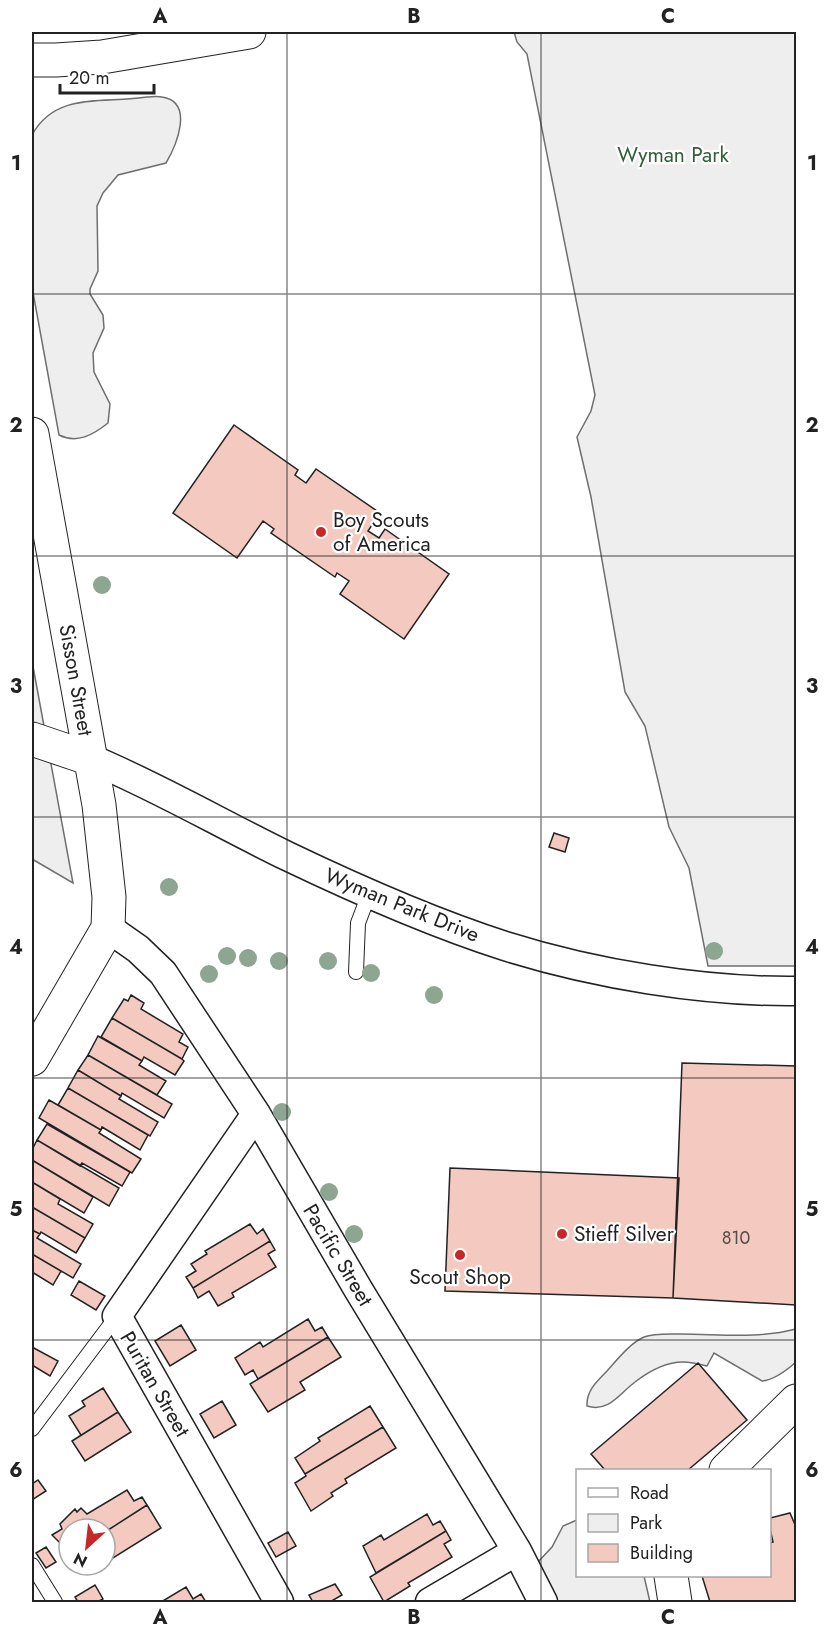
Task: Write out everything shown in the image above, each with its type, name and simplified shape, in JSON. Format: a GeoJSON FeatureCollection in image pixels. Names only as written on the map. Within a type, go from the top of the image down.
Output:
{"type":"FeatureCollection","features":[{"type":"Feature","properties":{"kind":"street"},"geometry":{"type":"LineString","coordinates":[[32,60],[102,57],[249,32]]}},
{"type":"Feature","properties":{"kind":"street","name":"Sisson Street"},"geometry":{"type":"LineString","coordinates":[[32,434],[91,759],[104,844],[109,897],[108,928]]}},
{"type":"Feature","properties":{"kind":"street","name":"Wyman Park Drive"},"geometry":{"type":"LineString","coordinates":[[32,739],[127,774],[232,829],[369,894],[507,947],[617,973],[694,985],[734,990],[796,991]]}},
{"type":"Feature","properties":{"kind":"street"},"geometry":{"type":"LineString","coordinates":[[32,1059],[108,928]]}},
{"type":"Feature","properties":{"kind":"street","name":"Pacific Street"},"geometry":{"type":"LineString","coordinates":[[108,928],[138,950],[163,973],[256,1114],[358,1289],[517,1551],[543,1602]]}},
{"type":"Feature","properties":{"kind":"street","name":"Puritan Street"},"geometry":{"type":"LineString","coordinates":[[256,1114],[117,1316],[279,1602]]}},
{"type":"Feature","properties":{"kind":"street"},"geometry":{"type":"LineString","coordinates":[[727,1469],[796,1401]]}},
{"type":"Feature","properties":{"kind":"street"},"geometry":{"type":"LineString","coordinates":[[430,1602],[517,1551]]}},
{"type":"Feature","properties":{"kind":"street"},"geometry":{"type":"LineString","coordinates":[[671,1577],[675,1602]]}},
{"type":"Feature","properties":{"kind":"lane"},"geometry":{"type":"LineString","coordinates":[[356,972],[358,922],[369,894]]}},
{"type":"Feature","properties":{"kind":"lane"},"geometry":{"type":"LineString","coordinates":[[32,1430],[117,1316]]}},
{"type":"Feature","properties":{"kind":"lane"},"geometry":{"type":"LineString","coordinates":[[32,1565],[55,1602]]}},
{"type":"Feature","properties":{"kind":"green space","name":"Wyman Park"},"geometry":{"type":"Polygon","coordinates":[[[514,32],[796,32],[796,966],[708,966],[689,868],[669,827],[645,726],[625,692],[591,497],[577,437],[591,411],[595,395],[527,54],[517,42],[514,32]]]}},
{"type":"Feature","properties":{"kind":"green space"},"geometry":{"type":"Polygon","coordinates":[[[162,97],[172,101],[178,107],[180,126],[178,136],[166,163],[118,175],[103,193],[97,206],[98,271],[90,294],[103,315],[104,328],[93,353],[94,372],[110,404],[108,423],[85,437],[66,438],[59,435],[32,287],[32,135],[42,121],[54,111],[68,105],[98,100],[162,97]]]}},
{"type":"Feature","properties":{"kind":"green space"},"geometry":{"type":"Polygon","coordinates":[[[32,661],[73,883],[32,859],[32,661]]]}},
{"type":"Feature","properties":{"kind":"green space"},"geometry":{"type":"Polygon","coordinates":[[[796,1329],[796,1362],[772,1379],[762,1381],[714,1353],[707,1366],[677,1362],[664,1366],[640,1378],[614,1401],[602,1407],[587,1406],[588,1396],[596,1383],[629,1347],[644,1337],[668,1334],[753,1335],[796,1329]]]}},
{"type":"Feature","properties":{"kind":"green space"},"geometry":{"type":"Polygon","coordinates":[[[576,1520],[576,1577],[644,1577],[650,1602],[551,1602],[538,1562],[552,1547],[563,1526],[576,1520]]]}},
{"type":"Feature","properties":{"kind":"building","name":"Boy Scouts of America"},"geometry":{"type":"Polygon","coordinates":[[[234,425],[298,470],[295,475],[306,483],[316,469],[380,513],[368,531],[379,538],[385,529],[449,574],[404,639],[340,594],[349,581],[337,573],[335,577],[271,533],[274,529],[263,521],[237,558],[173,513],[234,425]]]}},
{"type":"Feature","properties":{"kind":"building"},"geometry":{"type":"Polygon","coordinates":[[[554,833],[569,838],[565,852],[549,847],[554,833]]]}},
{"type":"Feature","properties":{"kind":"building"},"geometry":{"type":"Polygon","coordinates":[[[131,995],[144,1003],[141,1009],[183,1034],[179,1042],[188,1047],[182,1059],[112,1018],[124,999],[128,1001],[131,995]]]}},
{"type":"Feature","properties":{"kind":"building"},"geometry":{"type":"Polygon","coordinates":[[[112,1018],[182,1059],[184,1061],[175,1075],[144,1057],[142,1061],[101,1037],[112,1018]]]}},
{"type":"Feature","properties":{"kind":"building"},"geometry":{"type":"Polygon","coordinates":[[[98,1036],[142,1061],[139,1065],[166,1081],[157,1095],[88,1055],[98,1036]]]}},
{"type":"Feature","properties":{"kind":"building"},"geometry":{"type":"Polygon","coordinates":[[[88,1055],[172,1104],[164,1118],[78,1070],[88,1055]]]}},
{"type":"Feature","properties":{"kind":"building"},"geometry":{"type":"Polygon","coordinates":[[[682,1063],[796,1066],[796,1305],[673,1298],[682,1063]]]}},
{"type":"Feature","properties":{"kind":"building"},"geometry":{"type":"Polygon","coordinates":[[[78,1070],[121,1096],[119,1099],[158,1122],[150,1136],[68,1088],[78,1070]]]}},
{"type":"Feature","properties":{"kind":"building"},"geometry":{"type":"Polygon","coordinates":[[[68,1088],[148,1135],[140,1150],[102,1127],[101,1130],[58,1105],[68,1088]]]}},
{"type":"Feature","properties":{"kind":"building"},"geometry":{"type":"Polygon","coordinates":[[[49,1100],[101,1130],[99,1133],[141,1159],[132,1173],[39,1118],[49,1100]]]}},
{"type":"Feature","properties":{"kind":"building"},"geometry":{"type":"Polygon","coordinates":[[[47,1124],[130,1172],[122,1186],[82,1163],[80,1166],[37,1140],[47,1124]]]}},
{"type":"Feature","properties":{"kind":"building"},"geometry":{"type":"Polygon","coordinates":[[[37,1140],[119,1188],[109,1206],[32,1160],[32,1150],[37,1140]]]}},
{"type":"Feature","properties":{"kind":"building"},"geometry":{"type":"Polygon","coordinates":[[[32,1160],[93,1197],[84,1213],[32,1182],[32,1160]]]}},
{"type":"Feature","properties":{"kind":"building","name":"Stieff Silver"},"geometry":{"type":"Polygon","coordinates":[[[450,1168],[679,1178],[673,1298],[445,1291],[450,1168]]]}},
{"type":"Feature","properties":{"kind":"building"},"geometry":{"type":"Polygon","coordinates":[[[32,1182],[60,1199],[58,1204],[93,1224],[85,1238],[32,1207],[32,1182]]]}},
{"type":"Feature","properties":{"kind":"building"},"geometry":{"type":"Polygon","coordinates":[[[32,1207],[85,1238],[76,1253],[41,1232],[40,1234],[32,1230],[32,1207]]]}},
{"type":"Feature","properties":{"kind":"building"},"geometry":{"type":"Polygon","coordinates":[[[250,1224],[257,1234],[263,1229],[270,1241],[193,1288],[186,1277],[196,1271],[191,1264],[207,1254],[205,1251],[250,1224]]]}},
{"type":"Feature","properties":{"kind":"building"},"geometry":{"type":"Polygon","coordinates":[[[32,1230],[40,1234],[37,1238],[81,1264],[73,1278],[32,1254],[32,1230]]]}},
{"type":"Feature","properties":{"kind":"building"},"geometry":{"type":"Polygon","coordinates":[[[270,1241],[275,1250],[268,1254],[276,1267],[232,1293],[234,1297],[218,1306],[209,1291],[198,1298],[193,1288],[270,1241]]]}},
{"type":"Feature","properties":{"kind":"building"},"geometry":{"type":"Polygon","coordinates":[[[32,1254],[61,1271],[53,1285],[32,1272],[32,1254]]]}},
{"type":"Feature","properties":{"kind":"building"},"geometry":{"type":"Polygon","coordinates":[[[79,1281],[105,1296],[96,1310],[71,1295],[79,1281]]]}},
{"type":"Feature","properties":{"kind":"building"},"geometry":{"type":"Polygon","coordinates":[[[308,1319],[315,1331],[322,1327],[328,1337],[258,1379],[253,1370],[245,1375],[235,1358],[260,1342],[263,1347],[308,1319]]]}},
{"type":"Feature","properties":{"kind":"building"},"geometry":{"type":"Polygon","coordinates":[[[181,1325],[196,1350],[170,1366],[155,1341],[181,1325]]]}},
{"type":"Feature","properties":{"kind":"building"},"geometry":{"type":"Polygon","coordinates":[[[328,1337],[341,1357],[300,1382],[305,1390],[268,1412],[250,1384],[328,1337]]]}},
{"type":"Feature","properties":{"kind":"building"},"geometry":{"type":"Polygon","coordinates":[[[32,1347],[58,1361],[50,1376],[32,1365],[32,1347]]]}},
{"type":"Feature","properties":{"kind":"building"},"geometry":{"type":"Polygon","coordinates":[[[698,1363],[747,1420],[689,1469],[604,1469],[591,1454],[698,1363]]]}},
{"type":"Feature","properties":{"kind":"building"},"geometry":{"type":"Polygon","coordinates":[[[103,1388],[118,1412],[72,1441],[81,1435],[69,1416],[85,1406],[82,1401],[103,1388]]]}},
{"type":"Feature","properties":{"kind":"building"},"geometry":{"type":"Polygon","coordinates":[[[222,1401],[236,1425],[214,1438],[200,1414],[222,1401]]]}},
{"type":"Feature","properties":{"kind":"building"},"geometry":{"type":"Polygon","coordinates":[[[370,1406],[383,1427],[305,1474],[295,1458],[320,1441],[318,1438],[370,1406]]]}},
{"type":"Feature","properties":{"kind":"building"},"geometry":{"type":"Polygon","coordinates":[[[118,1412],[131,1432],[85,1461],[72,1441],[118,1412]]]}},
{"type":"Feature","properties":{"kind":"building"},"geometry":{"type":"Polygon","coordinates":[[[383,1427],[396,1448],[345,1479],[347,1483],[331,1493],[333,1496],[311,1511],[295,1483],[306,1476],[305,1474],[383,1427]]]}},
{"type":"Feature","properties":{"kind":"building"},"geometry":{"type":"Polygon","coordinates":[[[38,1480],[46,1491],[32,1500],[32,1484],[38,1480]]]}},
{"type":"Feature","properties":{"kind":"building"},"geometry":{"type":"Polygon","coordinates":[[[127,1490],[134,1501],[142,1497],[147,1505],[117,1524],[117,1517],[67,1517],[75,1509],[77,1512],[81,1508],[87,1514],[127,1490]]]}},
{"type":"Feature","properties":{"kind":"building"},"geometry":{"type":"Polygon","coordinates":[[[147,1505],[161,1528],[117,1556],[117,1524],[147,1505]]]}},
{"type":"Feature","properties":{"kind":"building"},"geometry":{"type":"Polygon","coordinates":[[[790,1513],[796,1527],[796,1602],[710,1602],[702,1577],[771,1577],[771,1543],[773,1542],[771,1518],[790,1513]]]}},
{"type":"Feature","properties":{"kind":"building"},"geometry":{"type":"Polygon","coordinates":[[[427,1514],[433,1525],[440,1521],[446,1531],[376,1573],[363,1546],[381,1535],[384,1540],[427,1514]]]}},
{"type":"Feature","properties":{"kind":"building"},"geometry":{"type":"Polygon","coordinates":[[[446,1531],[451,1540],[444,1544],[452,1557],[408,1583],[410,1586],[384,1602],[370,1577],[446,1531]]]}},
{"type":"Feature","properties":{"kind":"building"},"geometry":{"type":"Polygon","coordinates":[[[288,1532],[296,1546],[276,1557],[268,1543],[288,1532]]]}},
{"type":"Feature","properties":{"kind":"building"},"geometry":{"type":"Polygon","coordinates":[[[46,1547],[56,1562],[46,1568],[36,1553],[46,1547]]]}},
{"type":"Feature","properties":{"kind":"building"},"geometry":{"type":"Polygon","coordinates":[[[335,1584],[342,1595],[330,1602],[313,1602],[309,1595],[335,1584]]]}},
{"type":"Feature","properties":{"kind":"building"},"geometry":{"type":"Polygon","coordinates":[[[95,1585],[103,1599],[97,1602],[78,1602],[75,1597],[95,1585]]]}},
{"type":"Feature","properties":{"kind":"building"},"geometry":{"type":"Polygon","coordinates":[[[186,1587],[193,1599],[201,1594],[206,1602],[161,1602],[186,1587]]]}},
{"type":"Feature","properties":{"kind":"place","name":"Boy Scouts of America"},"geometry":{"type":"Point","coordinates":[321,532]}},
{"type":"Feature","properties":{"kind":"place","name":"Stieff Silver"},"geometry":{"type":"Point","coordinates":[562,1234]}},
{"type":"Feature","properties":{"kind":"place","name":"Scout Shop"},"geometry":{"type":"Point","coordinates":[460,1255]}}]}
